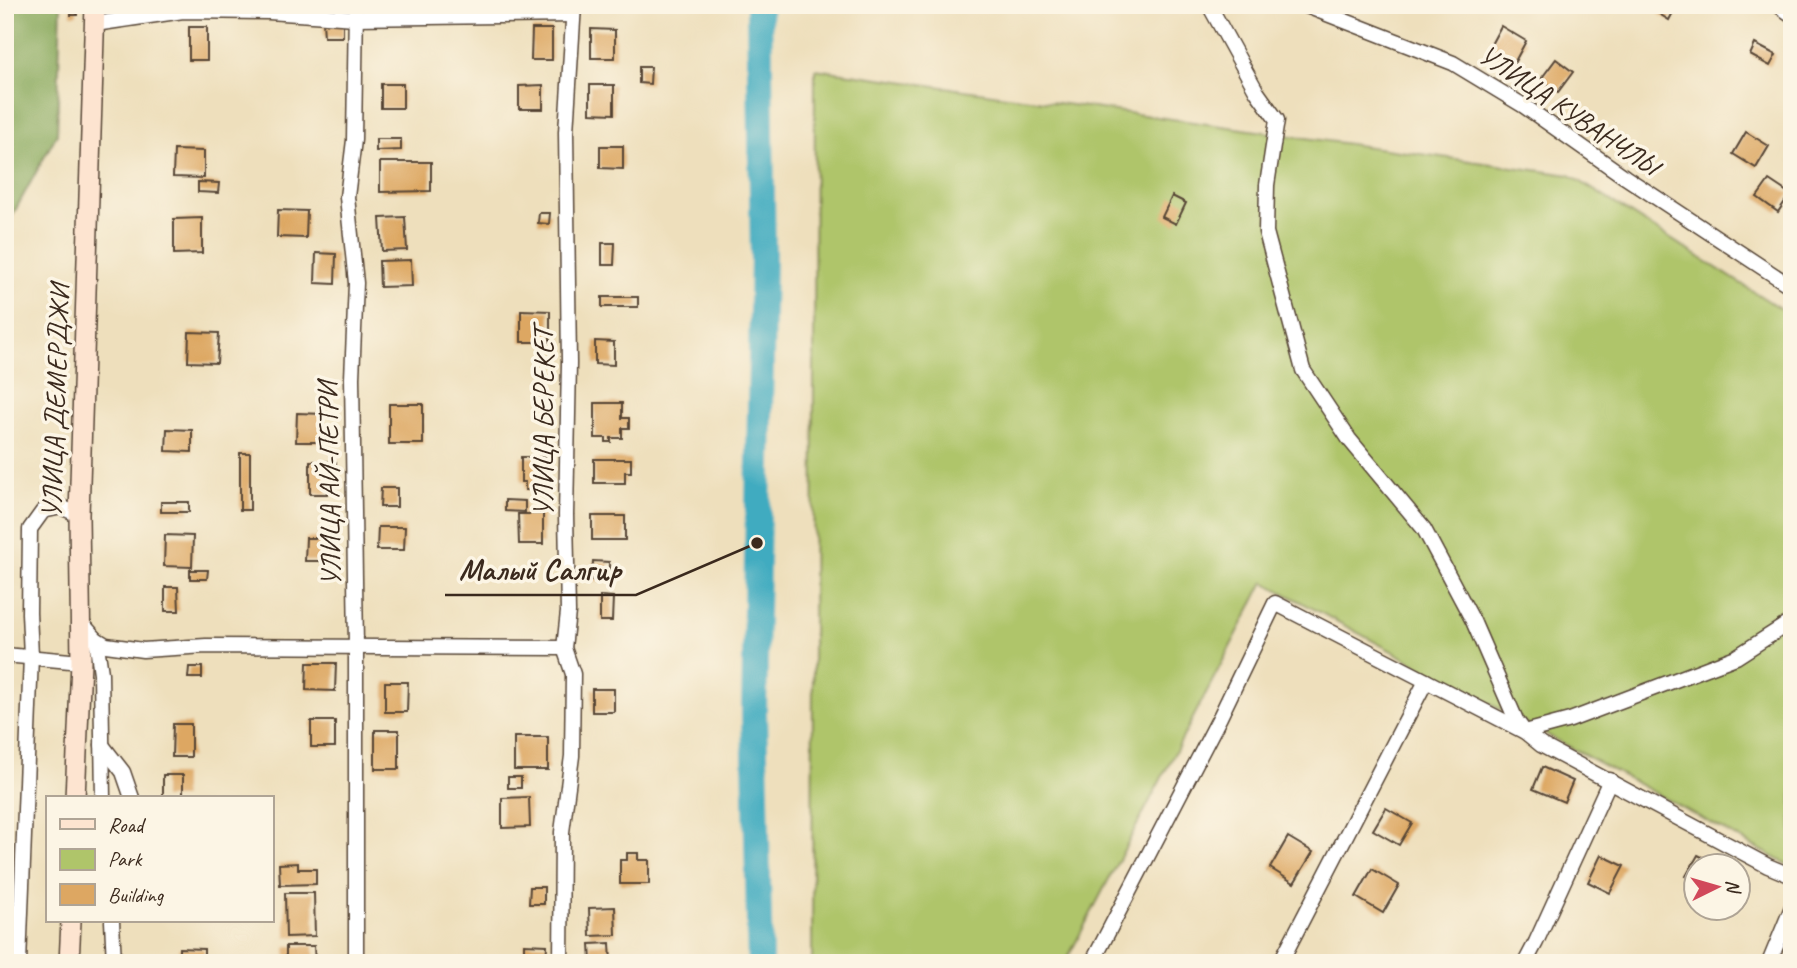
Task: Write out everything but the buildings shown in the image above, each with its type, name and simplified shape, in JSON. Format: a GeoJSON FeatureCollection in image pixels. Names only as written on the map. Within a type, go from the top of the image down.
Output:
{"type":"FeatureCollection","features":[{"type":"Feature","properties":{"kind":"main road","name":"УЛИЦА ДЕМЕРДЖИ"},"geometry":{"type":"LineString","coordinates":[[75,796],[80,662],[79,515],[95,15]]}},
{"type":"Feature","properties":{"kind":"main road"},"geometry":{"type":"LineString","coordinates":[[69,963],[71,922]]}},
{"type":"Feature","properties":{"kind":"street"},"geometry":{"type":"LineString","coordinates":[[1209,5],[1257,92],[1277,120],[1267,186],[1266,232],[1303,370],[1349,439],[1424,529],[1473,621],[1516,720],[1525,732]]}},
{"type":"Feature","properties":{"kind":"street","name":"УЛИЦА КУВАНЧЛЫ"},"geometry":{"type":"LineString","coordinates":[[1304,5],[1453,63],[1524,106],[1792,287]]}},
{"type":"Feature","properties":{"kind":"street"},"geometry":{"type":"LineString","coordinates":[[1778,5],[1792,15]]}},
{"type":"Feature","properties":{"kind":"street"},"geometry":{"type":"LineString","coordinates":[[95,15],[176,8],[269,12],[574,10]]}},
{"type":"Feature","properties":{"kind":"street","name":"УЛИЦА БЕРЕКЕТ"},"geometry":{"type":"LineString","coordinates":[[561,963],[562,832],[572,756],[573,674],[564,648],[568,612],[566,515],[569,363],[566,132],[574,10]]}},
{"type":"Feature","properties":{"kind":"street","name":"УЛИЦА АЙ-ПЕТРИ"},"geometry":{"type":"LineString","coordinates":[[355,11],[354,140],[347,197],[356,283],[352,378],[356,646],[356,963]]}},
{"type":"Feature","properties":{"kind":"street"},"geometry":{"type":"LineString","coordinates":[[19,963],[31,656],[30,529],[43,511],[61,507],[79,515]]}},
{"type":"Feature","properties":{"kind":"street"},"geometry":{"type":"LineString","coordinates":[[1092,963],[1220,717],[1275,603],[1525,732],[1541,745],[1768,866],[1792,876]]}},
{"type":"Feature","properties":{"kind":"street"},"geometry":{"type":"LineString","coordinates":[[80,621],[96,639],[106,645],[143,650],[206,646],[564,648]]}},
{"type":"Feature","properties":{"kind":"street"},"geometry":{"type":"LineString","coordinates":[[1525,732],[1570,720],[1736,657],[1792,621]]}},
{"type":"Feature","properties":{"kind":"street"},"geometry":{"type":"LineString","coordinates":[[96,639],[101,673],[103,796]]}},
{"type":"Feature","properties":{"kind":"street"},"geometry":{"type":"LineString","coordinates":[[5,655],[80,662]]}},
{"type":"Feature","properties":{"kind":"street"},"geometry":{"type":"LineString","coordinates":[[1280,963],[1426,681]]}},
{"type":"Feature","properties":{"kind":"street"},"geometry":{"type":"LineString","coordinates":[[102,745],[123,772],[131,796]]}},
{"type":"Feature","properties":{"kind":"street"},"geometry":{"type":"LineString","coordinates":[[1525,963],[1610,780]]}},
{"type":"Feature","properties":{"kind":"street"},"geometry":{"type":"LineString","coordinates":[[1769,963],[1792,907]]}},
{"type":"Feature","properties":{"kind":"street"},"geometry":{"type":"LineString","coordinates":[[113,922],[114,963]]}},
{"type":"Feature","properties":{"kind":"green space"},"geometry":{"type":"Polygon","coordinates":[[[5,5],[61,5],[57,134],[5,229],[5,5]]]}},
{"type":"Feature","properties":{"kind":"green space"},"geometry":{"type":"Polygon","coordinates":[[[815,69],[1570,175],[1792,316],[1792,867],[1264,582],[1065,963],[812,963],[815,69]]]}},
{"type":"Feature","properties":{"kind":"waterway"},"geometry":{"type":"LineString","coordinates":[[759,5],[763,259],[754,712],[760,963]]}},
{"type":"Feature","properties":{"kind":"place","name":"Малый Салгир"},"geometry":{"type":"Point","coordinates":[757,543]}}]}
